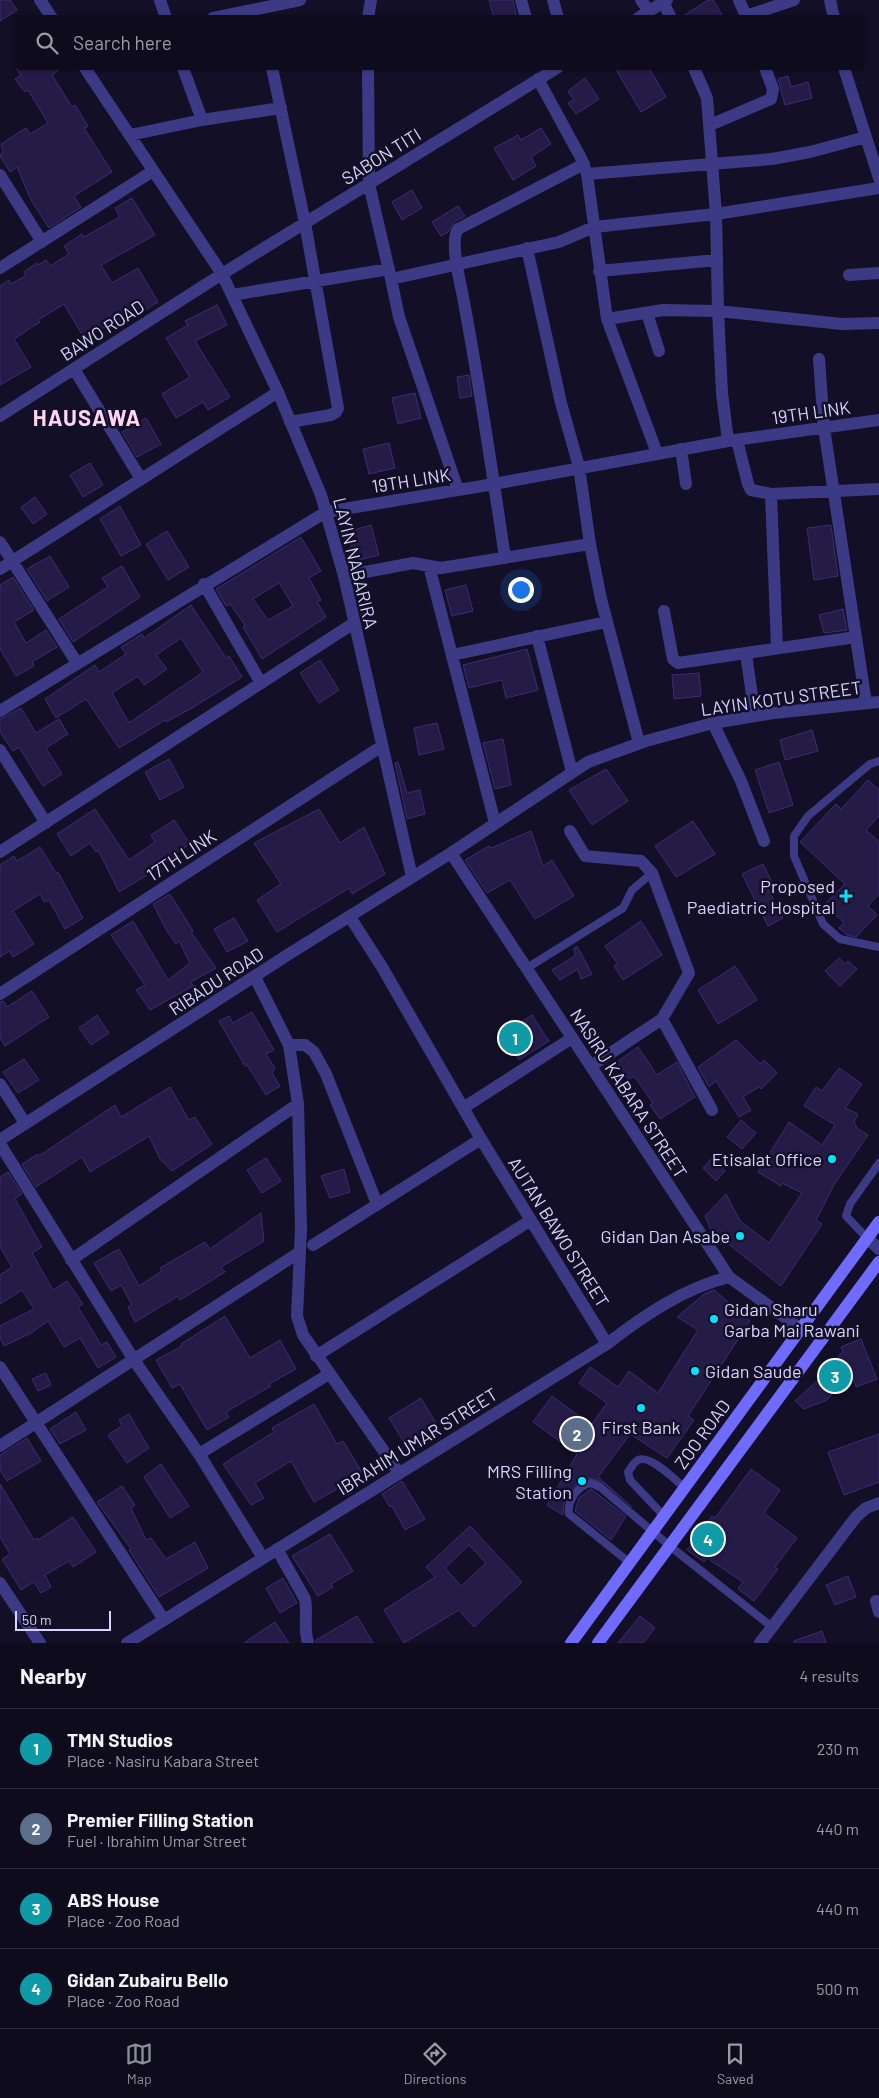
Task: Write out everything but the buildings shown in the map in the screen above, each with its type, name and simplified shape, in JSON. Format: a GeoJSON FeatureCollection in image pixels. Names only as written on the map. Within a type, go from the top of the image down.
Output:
{"type":"FeatureCollection","features":[{"type":"Feature","properties":{"kind":"main road","name":"ZOO ROAD"},"geometry":{"type":"LineString","coordinates":[[571,1643],[879,1222]]}},
{"type":"Feature","properties":{"kind":"main road"},"geometry":{"type":"LineString","coordinates":[[598,1643],[671,1547],[879,1262]]}},
{"type":"Feature","properties":{"kind":"street"},"geometry":{"type":"LineString","coordinates":[[40,0],[50,15]]}},
{"type":"Feature","properties":{"kind":"street"},"geometry":{"type":"LineString","coordinates":[[160,0],[165,15]]}},
{"type":"Feature","properties":{"kind":"street"},"geometry":{"type":"LineString","coordinates":[[224,15],[244,9],[300,0]]}},
{"type":"Feature","properties":{"kind":"street"},"geometry":{"type":"LineString","coordinates":[[369,15],[372,0]]}},
{"type":"Feature","properties":{"kind":"street"},"geometry":{"type":"LineString","coordinates":[[521,0],[525,15]]}},
{"type":"Feature","properties":{"kind":"street"},"geometry":{"type":"LineString","coordinates":[[553,0],[557,15]]}},
{"type":"Feature","properties":{"kind":"street"},"geometry":{"type":"LineString","coordinates":[[641,0],[644,14],[665,1],[670,15]]}},
{"type":"Feature","properties":{"kind":"street"},"geometry":{"type":"LineString","coordinates":[[739,0],[746,15]]}},
{"type":"Feature","properties":{"kind":"street"},"geometry":{"type":"LineString","coordinates":[[753,15],[794,0]]}},
{"type":"Feature","properties":{"kind":"street"},"geometry":{"type":"LineString","coordinates":[[830,0],[833,15]]}},
{"type":"Feature","properties":{"kind":"street","name":"LAYIN NABARIRA"},"geometry":{"type":"LineString","coordinates":[[86,70],[222,274],[278,392],[326,512],[344,576],[412,876]]}},
{"type":"Feature","properties":{"kind":"street"},"geometry":{"type":"LineString","coordinates":[[184,70],[202,120]]}},
{"type":"Feature","properties":{"kind":"street"},"geometry":{"type":"LineString","coordinates":[[272,70],[316,280],[338,410],[331,415],[290,422]]}},
{"type":"Feature","properties":{"kind":"street"},"geometry":{"type":"LineString","coordinates":[[368,70],[369,184],[399,318],[458,490]]}},
{"type":"Feature","properties":{"kind":"street"},"geometry":{"type":"LineString","coordinates":[[695,70],[707,98],[710,125],[716,214],[722,392],[733,440],[751,490],[772,494],[879,489]]}},
{"type":"Feature","properties":{"kind":"street"},"geometry":{"type":"LineString","coordinates":[[710,125],[771,99],[773,89],[766,70]]}},
{"type":"Feature","properties":{"kind":"street"},"geometry":{"type":"LineString","coordinates":[[845,70],[879,178]]}},
{"type":"Feature","properties":{"kind":"street"},"geometry":{"type":"LineString","coordinates":[[541,74],[585,169],[607,319],[657,453]]}},
{"type":"Feature","properties":{"kind":"street","name":"SABON TITI"},"geometry":{"type":"LineString","coordinates":[[222,274],[369,184],[541,74]]}},
{"type":"Feature","properties":{"kind":"street"},"geometry":{"type":"LineString","coordinates":[[130,135],[202,120],[281,108]]}},
{"type":"Feature","properties":{"kind":"street"},"geometry":{"type":"LineString","coordinates":[[505,558],[474,357],[457,263],[455,234],[458,229],[585,169],[713,165],[791,156],[866,137]]}},
{"type":"Feature","properties":{"kind":"street"},"geometry":{"type":"LineString","coordinates":[[0,268],[153,170]]}},
{"type":"Feature","properties":{"kind":"street"},"geometry":{"type":"LineString","coordinates":[[1,179],[42,242]]}},
{"type":"Feature","properties":{"kind":"street"},"geometry":{"type":"LineString","coordinates":[[232,295],[316,280],[390,274],[457,263],[558,242],[594,227],[716,214],[879,188]]}},
{"type":"Feature","properties":{"kind":"street"},"geometry":{"type":"LineString","coordinates":[[527,248],[561,403],[579,467],[590,544],[606,622],[639,743]]}},
{"type":"Feature","properties":{"kind":"street"},"geometry":{"type":"LineString","coordinates":[[600,271],[717,260]]}},
{"type":"Feature","properties":{"kind":"street"},"geometry":{"type":"LineString","coordinates":[[850,275],[879,273]]}},
{"type":"Feature","properties":{"kind":"street","name":"BAWO ROAD"},"geometry":{"type":"LineString","coordinates":[[0,416],[222,274]]}},
{"type":"Feature","properties":{"kind":"street"},"geometry":{"type":"LineString","coordinates":[[607,319],[646,312],[686,309],[842,324],[879,323]]}},
{"type":"Feature","properties":{"kind":"street"},"geometry":{"type":"LineString","coordinates":[[646,312],[659,351]]}},
{"type":"Feature","properties":{"kind":"street"},"geometry":{"type":"LineString","coordinates":[[819,359],[824,428],[833,492],[856,637],[873,702]]}},
{"type":"Feature","properties":{"kind":"street"},"geometry":{"type":"LineString","coordinates":[[74,369],[141,479]]}},
{"type":"Feature","properties":{"kind":"street"},"geometry":{"type":"LineString","coordinates":[[0,569],[278,392]]}},
{"type":"Feature","properties":{"kind":"street","name":"19TH LINK"},"geometry":{"type":"LineString","coordinates":[[0,711],[204,584],[326,512],[494,484],[733,440],[879,420]]}},
{"type":"Feature","properties":{"kind":"street"},"geometry":{"type":"LineString","coordinates":[[681,449],[686,484]]}},
{"type":"Feature","properties":{"kind":"street"},"geometry":{"type":"LineString","coordinates":[[772,494],[777,648]]}},
{"type":"Feature","properties":{"kind":"street"},"geometry":{"type":"LineString","coordinates":[[0,542],[77,663]]}},
{"type":"Feature","properties":{"kind":"street"},"geometry":{"type":"LineString","coordinates":[[344,576],[413,563],[440,568],[590,544]]}},
{"type":"Feature","properties":{"kind":"street"},"geometry":{"type":"LineString","coordinates":[[429,566],[494,823]]}},
{"type":"Feature","properties":{"kind":"street"},"geometry":{"type":"LineString","coordinates":[[204,584],[261,683]]}},
{"type":"Feature","properties":{"kind":"street"},"geometry":{"type":"LineString","coordinates":[[664,611],[672,659],[675,662],[682,663],[856,637]]}},
{"type":"Feature","properties":{"kind":"street"},"geometry":{"type":"LineString","coordinates":[[452,655],[606,622]]}},
{"type":"Feature","properties":{"kind":"street"},"geometry":{"type":"LineString","coordinates":[[0,852],[354,623]]}},
{"type":"Feature","properties":{"kind":"street"},"geometry":{"type":"LineString","coordinates":[[537,636],[572,772]]}},
{"type":"Feature","properties":{"kind":"street"},"geometry":{"type":"LineString","coordinates":[[746,654],[755,716]]}},
{"type":"Feature","properties":{"kind":"street","name":"LAYIN KOTU STREET"},"geometry":{"type":"LineString","coordinates":[[451,853],[588,762],[639,743],[713,723],[873,702]]}},
{"type":"Feature","properties":{"kind":"street"},"geometry":{"type":"LineString","coordinates":[[713,723],[741,781],[764,841]]}},
{"type":"Feature","properties":{"kind":"street","name":"17TH LINK"},"geometry":{"type":"LineString","coordinates":[[0,994],[382,746]]}},
{"type":"Feature","properties":{"kind":"street"},"geometry":{"type":"LineString","coordinates":[[0,750],[46,822]]}},
{"type":"Feature","properties":{"kind":"street"},"geometry":{"type":"LineString","coordinates":[[570,831],[585,856],[641,861],[652,874],[689,973],[662,1020],[591,1066]]}},
{"type":"Feature","properties":{"kind":"street","name":"RIBADU ROAD"},"geometry":{"type":"LineString","coordinates":[[0,1140],[412,876],[451,853]]}},
{"type":"Feature","properties":{"kind":"street","name":"NASIRU KABARA STREET"},"geometry":{"type":"LineString","coordinates":[[451,853],[729,1276],[801,1329]]}},
{"type":"Feature","properties":{"kind":"street","name":"AUTAN BAWO STREET"},"geometry":{"type":"LineString","coordinates":[[350,917],[382,967],[481,1139],[608,1344]]}},
{"type":"Feature","properties":{"kind":"street"},"geometry":{"type":"LineString","coordinates":[[255,978],[289,1045],[298,1104],[300,1252],[298,1316],[303,1335],[399,1473]]}},
{"type":"Feature","properties":{"kind":"street"},"geometry":{"type":"LineString","coordinates":[[662,1020],[712,1110]]}},
{"type":"Feature","properties":{"kind":"street"},"geometry":{"type":"LineString","coordinates":[[463,1108],[572,1038]]}},
{"type":"Feature","properties":{"kind":"street"},"geometry":{"type":"LineString","coordinates":[[289,1045],[305,1045],[314,1052],[326,1074],[377,1204]]}},
{"type":"Feature","properties":{"kind":"street"},"geometry":{"type":"LineString","coordinates":[[0,1084],[25,1124]]}},
{"type":"Feature","properties":{"kind":"street"},"geometry":{"type":"LineString","coordinates":[[71,1260],[298,1104]]}},
{"type":"Feature","properties":{"kind":"street"},"geometry":{"type":"LineString","coordinates":[[313,1245],[481,1139]]}},
{"type":"Feature","properties":{"kind":"street"},"geometry":{"type":"LineString","coordinates":[[0,1144],[134,1360],[199,1454],[264,1558]]}},
{"type":"Feature","properties":{"kind":"street"},"geometry":{"type":"LineString","coordinates":[[316,1356],[531,1220]]}},
{"type":"Feature","properties":{"kind":"street"},"geometry":{"type":"LineString","coordinates":[[867,1238],[879,1248]]}},
{"type":"Feature","properties":{"kind":"street"},"geometry":{"type":"LineString","coordinates":[[0,1446],[300,1252]]}},
{"type":"Feature","properties":{"kind":"street","name":"IBRAHIM UMAR STREET"},"geometry":{"type":"LineString","coordinates":[[127,1643],[608,1344],[636,1321],[706,1282],[729,1276]]}},
{"type":"Feature","properties":{"kind":"street"},"geometry":{"type":"LineString","coordinates":[[0,1367],[164,1620]]}},
{"type":"Feature","properties":{"kind":"street"},"geometry":{"type":"LineString","coordinates":[[199,1454],[329,1374]]}},
{"type":"Feature","properties":{"kind":"street"},"geometry":{"type":"LineString","coordinates":[[760,1643],[856,1517],[866,1508],[879,1503]]}},
{"type":"Feature","properties":{"kind":"street"},"geometry":{"type":"LineString","coordinates":[[277,1549],[305,1599],[304,1630],[308,1643]]}},
{"type":"Feature","properties":{"kind":"street"},"geometry":{"type":"LineString","coordinates":[[0,1584],[40,1643]]}},
{"type":"Feature","properties":{"kind":"lane"},"geometry":{"type":"LineString","coordinates":[[879,761],[870,764],[808,816],[794,836],[794,856],[823,924],[840,939],[879,947]]}},
{"type":"Feature","properties":{"kind":"lane"},"geometry":{"type":"LineString","coordinates":[[527,968],[624,908],[632,890],[652,874]]}},
{"type":"Feature","properties":{"kind":"lane"},"geometry":{"type":"LineString","coordinates":[[867,1238],[846,1216],[850,1204],[879,1163]]}},
{"type":"Feature","properties":{"kind":"lane"},"geometry":{"type":"LineString","coordinates":[[664,1516],[630,1480],[628,1472],[636,1460],[644,1458],[651,1460],[685,1488]]}},
{"type":"Feature","properties":{"kind":"lane"},"geometry":{"type":"LineString","coordinates":[[630,1563],[569,1514],[570,1502],[580,1488],[591,1483],[600,1487],[671,1547],[772,1627]]}},
{"type":"Feature","properties":{"kind":"place","name":"Proposed Paediatric Hospital"},"geometry":{"type":"Point","coordinates":[846,896]}},
{"type":"Feature","properties":{"kind":"place","name":"TMN Studios"},"geometry":{"type":"Point","coordinates":[515,1038]}},
{"type":"Feature","properties":{"kind":"place","name":"Etisalat Office"},"geometry":{"type":"Point","coordinates":[832,1159]}},
{"type":"Feature","properties":{"kind":"place","name":"Gidan Dan Asabe"},"geometry":{"type":"Point","coordinates":[740,1236]}},
{"type":"Feature","properties":{"kind":"place","name":"Gidan Sharu Garba Mai Rawani"},"geometry":{"type":"Point","coordinates":[714,1319]}},
{"type":"Feature","properties":{"kind":"place","name":"Gidan Saude"},"geometry":{"type":"Point","coordinates":[695,1371]}},
{"type":"Feature","properties":{"kind":"place","name":"ABS House"},"geometry":{"type":"Point","coordinates":[835,1376]}},
{"type":"Feature","properties":{"kind":"place","name":"First Bank"},"geometry":{"type":"Point","coordinates":[641,1408]}},
{"type":"Feature","properties":{"kind":"place","name":"Premier Filling Station"},"geometry":{"type":"Point","coordinates":[577,1434]}},
{"type":"Feature","properties":{"kind":"place","name":"MRS Filling Station"},"geometry":{"type":"Point","coordinates":[582,1481]}},
{"type":"Feature","properties":{"kind":"place","name":"Gidan Zubairu Bello"},"geometry":{"type":"Point","coordinates":[708,1539]}},
{"type":"Feature","properties":{"kind":"district","name":"HAUSAWA"},"geometry":{"type":"Point","coordinates":[87,417]}}]}
